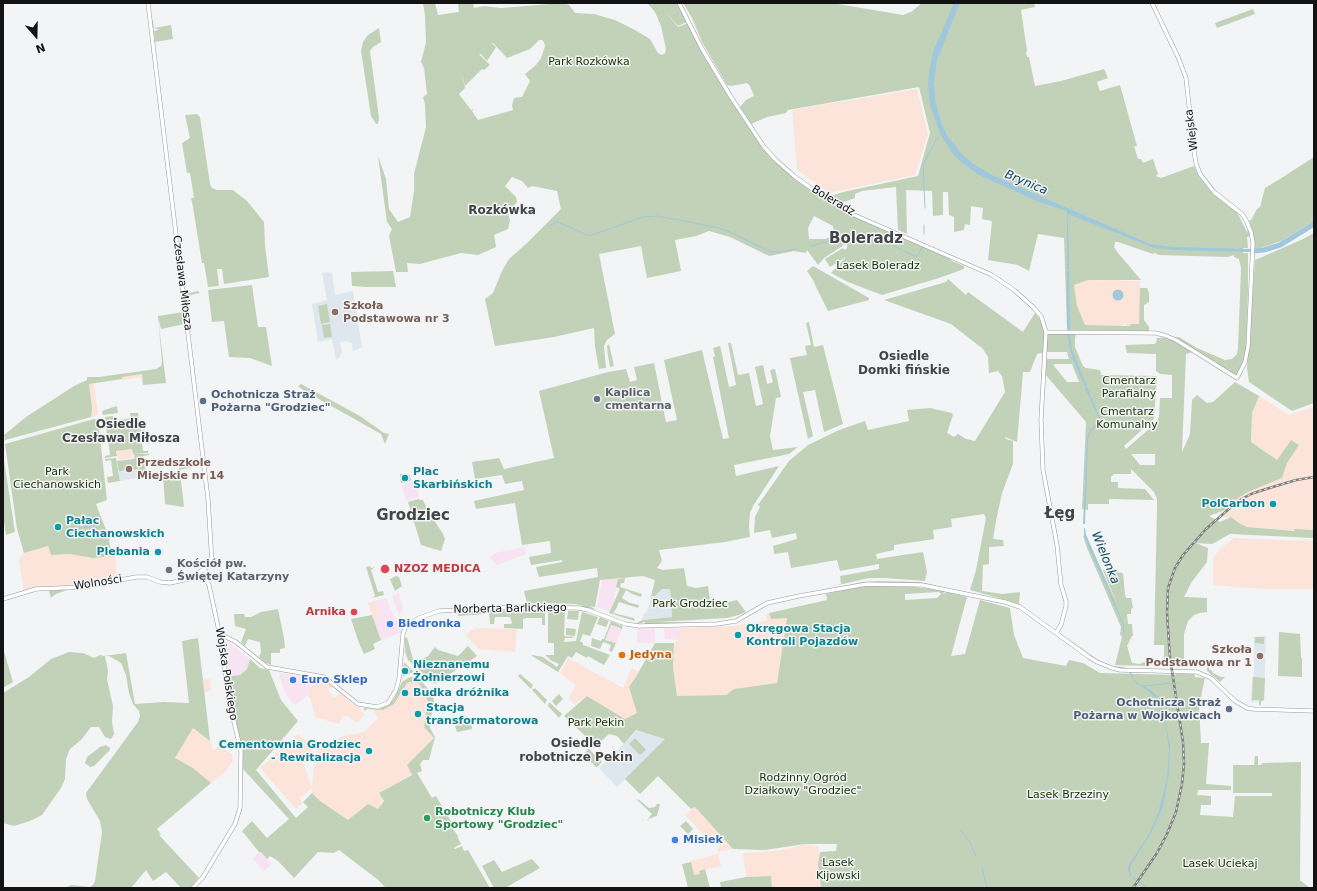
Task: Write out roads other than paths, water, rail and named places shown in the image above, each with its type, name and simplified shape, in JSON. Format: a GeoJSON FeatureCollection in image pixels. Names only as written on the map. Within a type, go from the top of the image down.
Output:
{"type":"FeatureCollection","features":[{"type":"Feature","properties":{"kind":"street","name":"Czesława Miłosza"},"geometry":{"type":"LineString","coordinates":[[148,3],[208,494],[212,563],[204,568]]}},
{"type":"Feature","properties":{"kind":"street","name":"Boleradz"},"geometry":{"type":"LineString","coordinates":[[679,3],[719,79],[764,147],[777,161],[794,176],[845,211],[992,275],[1014,290],[1036,311],[1040,316],[1046,332]]}},
{"type":"Feature","properties":{"kind":"street","name":"Wiejska"},"geometry":{"type":"LineString","coordinates":[[1046,332],[1148,333],[1164,335],[1176,340],[1237,378],[1244,365],[1248,351],[1252,260],[1251,232],[1242,214],[1214,192],[1200,174],[1194,151],[1186,78],[1178,57],[1152,3]]}},
{"type":"Feature","properties":{"kind":"street"},"geometry":{"type":"LineString","coordinates":[[1046,332],[1040,420],[1043,470],[1057,545],[1061,585],[1066,606],[1061,626],[1056,633],[1097,662],[1112,668],[1127,670],[1199,672],[1213,679],[1238,703],[1247,708],[1314,711]]}},
{"type":"Feature","properties":{"kind":"street"},"geometry":{"type":"LineString","coordinates":[[194,578],[194,576],[204,568]]}},
{"type":"Feature","properties":{"kind":"street","name":"Wojska Polskiego"},"geometry":{"type":"LineString","coordinates":[[193,888],[203,877],[235,824],[240,808],[241,751],[229,701],[220,634],[204,568]]}},
{"type":"Feature","properties":{"kind":"street","name":"Wolności"},"geometry":{"type":"LineString","coordinates":[[3,599],[36,589],[88,586],[136,577],[148,577],[160,582],[170,583],[194,578],[202,578],[206,580]]}},
{"type":"Feature","properties":{"kind":"street","name":"Norberta Barlickiego"},"geometry":{"type":"LineString","coordinates":[[220,634],[236,642],[267,667],[324,677],[358,704],[377,707],[388,703],[396,690],[400,672],[405,628],[419,618],[442,610],[515,607],[580,608],[626,624],[639,626],[717,624],[736,621],[762,606],[773,602],[877,583],[933,586],[1005,602],[1020,607],[1056,633]]}},
{"type":"Feature","properties":{"kind":"water"},"geometry":{"type":"Polygon","coordinates":[[[954,3],[960,3],[937,60],[934,84],[935,100],[941,122],[947,135],[960,152],[972,163],[994,176],[1150,244],[1172,247],[1251,249],[1251,252],[1173,250],[1154,248],[1112,231],[1112,234],[1111,231],[1068,214],[1069,269],[1067,270],[1067,211],[1039,202],[979,175],[960,161],[954,155],[940,134],[938,136],[940,133],[930,105],[928,83],[929,74],[933,52],[954,3]]]}},
{"type":"Feature","properties":{"kind":"water"},"geometry":{"type":"Polygon","coordinates":[[[1067,271],[1069,271],[1070,330],[1067,330],[1067,271]]]}},
{"type":"Feature","properties":{"kind":"water"},"geometry":{"type":"Polygon","coordinates":[[[1116,290],[1120,290],[1122,291],[1122,299],[1116,300],[1113,297],[1113,293],[1116,290]]]}},
{"type":"Feature","properties":{"kind":"water"},"geometry":{"type":"Polygon","coordinates":[[[1067,334],[1070,334],[1072,350],[1087,386],[1085,387],[1072,357],[1067,334]]]}},
{"type":"Feature","properties":{"kind":"water"},"geometry":{"type":"Polygon","coordinates":[[[1087,387],[1101,422],[1091,431],[1088,439],[1085,524],[1083,524],[1087,438],[1091,429],[1100,421],[1085,388],[1087,387]]]}},
{"type":"Feature","properties":{"kind":"water"},"geometry":{"type":"Polygon","coordinates":[[[96,516],[99,524],[84,528],[82,521],[96,516]]]}},
{"type":"Feature","properties":{"kind":"water"},"geometry":{"type":"Polygon","coordinates":[[[1084,528],[1124,625],[1124,634],[1123,625],[1084,535],[1084,528]]]}},
{"type":"Feature","properties":{"kind":"water"},"geometry":{"type":"Polygon","coordinates":[[[1129,672],[1131,672],[1134,679],[1138,683],[1152,691],[1160,700],[1166,722],[1170,746],[1169,774],[1163,806],[1151,833],[1130,869],[1131,876],[1147,888],[1130,876],[1128,869],[1129,865],[1149,834],[1158,813],[1167,779],[1169,750],[1166,725],[1158,700],[1136,683],[1129,672]]]}},
{"type":"Feature","properties":{"kind":"waterway"},"geometry":{"type":"LineString","coordinates":[[925,208],[923,164],[938,137]]}},
{"type":"Feature","properties":{"kind":"waterway"},"geometry":{"type":"LineString","coordinates":[[548,226],[558,222],[587,235],[592,235],[643,217],[657,216],[719,228],[769,251],[779,252],[797,249]]}},
{"type":"Feature","properties":{"kind":"waterway","name":"Brynica"},"geometry":{"type":"LineString","coordinates":[[1253,251],[1264,250],[1280,245],[1314,224]]}},
{"type":"Feature","properties":{"kind":"waterway"},"geometry":{"type":"LineString","coordinates":[[924,225],[924,234]]}},
{"type":"Feature","properties":{"kind":"waterway"},"geometry":{"type":"LineString","coordinates":[[863,233],[917,257],[922,247]]}},
{"type":"Feature","properties":{"kind":"waterway"},"geometry":{"type":"LineString","coordinates":[[810,246],[859,234]]}},
{"type":"Feature","properties":{"kind":"waterway"},"geometry":{"type":"LineString","coordinates":[[1144,686],[1172,683]]}},
{"type":"Feature","properties":{"kind":"waterway"},"geometry":{"type":"LineString","coordinates":[[960,830],[971,844],[976,857]]}},
{"type":"Feature","properties":{"kind":"waterway"},"geometry":{"type":"LineString","coordinates":[[982,868],[987,888]]}},
{"type":"Feature","properties":{"kind":"railway"},"geometry":{"type":"LineString","coordinates":[[1133,888],[1157,853],[1167,834],[1176,812],[1182,784],[1184,764],[1183,742],[1170,658],[1167,613],[1168,588],[1175,568],[1183,555],[1206,529],[1238,501],[1251,494],[1266,489],[1296,480],[1314,477]]}},
{"type":"Feature","properties":{"kind":"place","name":"Szkoła Podstawowa nr 3"},"geometry":{"type":"Point","coordinates":[335,312]}},
{"type":"Feature","properties":{"kind":"place","name":"Kaplica cmentarna"},"geometry":{"type":"Point","coordinates":[597,399]}},
{"type":"Feature","properties":{"kind":"place","name":"Ochotnicza Straż Pożarna \"Grodziec\""},"geometry":{"type":"Point","coordinates":[203,401]}},
{"type":"Feature","properties":{"kind":"place","name":"Przedszkole Miejskie nr 14"},"geometry":{"type":"Point","coordinates":[129,469]}},
{"type":"Feature","properties":{"kind":"place","name":"Plac Skarbińskich"},"geometry":{"type":"Point","coordinates":[405,478]}},
{"type":"Feature","properties":{"kind":"place","name":"PolCarbon"},"geometry":{"type":"Point","coordinates":[1273,504]}},
{"type":"Feature","properties":{"kind":"place","name":"Pałac Ciechanowskich"},"geometry":{"type":"Point","coordinates":[58,527]}},
{"type":"Feature","properties":{"kind":"place","name":"Plebania"},"geometry":{"type":"Point","coordinates":[158,552]}},
{"type":"Feature","properties":{"kind":"place","name":"NZOZ MEDICA"},"geometry":{"type":"Point","coordinates":[385,569]}},
{"type":"Feature","properties":{"kind":"place","name":"Kościół pw. Świętej Katarzyny"},"geometry":{"type":"Point","coordinates":[169,570]}},
{"type":"Feature","properties":{"kind":"place","name":"Arnika"},"geometry":{"type":"Point","coordinates":[354,612]}},
{"type":"Feature","properties":{"kind":"place","name":"Biedronka"},"geometry":{"type":"Point","coordinates":[390,624]}},
{"type":"Feature","properties":{"kind":"place","name":"Okręgowa Stacja Kontroli Pojazdów"},"geometry":{"type":"Point","coordinates":[738,635]}},
{"type":"Feature","properties":{"kind":"place","name":"Jedyna"},"geometry":{"type":"Point","coordinates":[622,655]}},
{"type":"Feature","properties":{"kind":"place","name":"Szkoła Podstawowa nr 1"},"geometry":{"type":"Point","coordinates":[1260,656]}},
{"type":"Feature","properties":{"kind":"place","name":"Nieznanemu Żołnierzowi"},"geometry":{"type":"Point","coordinates":[405,671]}},
{"type":"Feature","properties":{"kind":"place","name":"Euro Sklep"},"geometry":{"type":"Point","coordinates":[293,680]}},
{"type":"Feature","properties":{"kind":"place","name":"Budka dróżnika"},"geometry":{"type":"Point","coordinates":[405,693]}},
{"type":"Feature","properties":{"kind":"place","name":"Ochotnicza Straż Pożarna w Wojkowicach"},"geometry":{"type":"Point","coordinates":[1229,709]}},
{"type":"Feature","properties":{"kind":"place","name":"Stacja transformatorowa"},"geometry":{"type":"Point","coordinates":[418,714]}},
{"type":"Feature","properties":{"kind":"place","name":"Cementownia Grodziec - Rewitalizacja"},"geometry":{"type":"Point","coordinates":[369,751]}},
{"type":"Feature","properties":{"kind":"place","name":"Robotniczy Klub Sportowy \"Grodziec\""},"geometry":{"type":"Point","coordinates":[427,818]}},
{"type":"Feature","properties":{"kind":"place","name":"Misiek"},"geometry":{"type":"Point","coordinates":[675,840]}},
{"type":"Feature","properties":{"kind":"district","name":"Rozkówka"},"geometry":{"type":"Point","coordinates":[502,211]}},
{"type":"Feature","properties":{"kind":"district","name":"Boleradz"},"geometry":{"type":"Point","coordinates":[866,239]}},
{"type":"Feature","properties":{"kind":"district","name":"Osiedle Domki fińskie"},"geometry":{"type":"Point","coordinates":[904,364]}},
{"type":"Feature","properties":{"kind":"district","name":"Osiedle Czesława Miłosza"},"geometry":{"type":"Point","coordinates":[121,432]}},
{"type":"Feature","properties":{"kind":"district","name":"Łęg"},"geometry":{"type":"Point","coordinates":[1060,514]}},
{"type":"Feature","properties":{"kind":"district","name":"Grodziec"},"geometry":{"type":"Point","coordinates":[413,516]}},
{"type":"Feature","properties":{"kind":"district","name":"Osiedle robotnicze Pekin"},"geometry":{"type":"Point","coordinates":[576,751]}},
{"type":"Feature","properties":{"kind":"park label","name":"Park Rozkówka"},"geometry":{"type":"Point","coordinates":[589,62]}},
{"type":"Feature","properties":{"kind":"park label","name":"Lasek Boleradz"},"geometry":{"type":"Point","coordinates":[878,266]}},
{"type":"Feature","properties":{"kind":"park label","name":"Cmentarz Parafialny"},"geometry":{"type":"Point","coordinates":[1129,387]}},
{"type":"Feature","properties":{"kind":"park label","name":"Cmentarz Komunalny"},"geometry":{"type":"Point","coordinates":[1127,418]}},
{"type":"Feature","properties":{"kind":"park label","name":"Park Ciechanowskich"},"geometry":{"type":"Point","coordinates":[57,478]}},
{"type":"Feature","properties":{"kind":"park label","name":"Park Grodziec"},"geometry":{"type":"Point","coordinates":[690,604]}},
{"type":"Feature","properties":{"kind":"park label","name":"Park Pekin"},"geometry":{"type":"Point","coordinates":[596,723]}},
{"type":"Feature","properties":{"kind":"park label","name":"Rodzinny Ogród Działkowy \"Grodziec\""},"geometry":{"type":"Point","coordinates":[803,784]}},
{"type":"Feature","properties":{"kind":"park label","name":"Lasek Brzeziny"},"geometry":{"type":"Point","coordinates":[1068,795]}},
{"type":"Feature","properties":{"kind":"park label","name":"Lasek Uciekaj"},"geometry":{"type":"Point","coordinates":[1220,864]}},
{"type":"Feature","properties":{"kind":"park label","name":"Lasek Kijowski"},"geometry":{"type":"Point","coordinates":[838,869]}},
{"type":"Feature","properties":{"kind":"water label","name":"Wielonka"},"geometry":{"type":"Point","coordinates":[1105,558]}}]}
